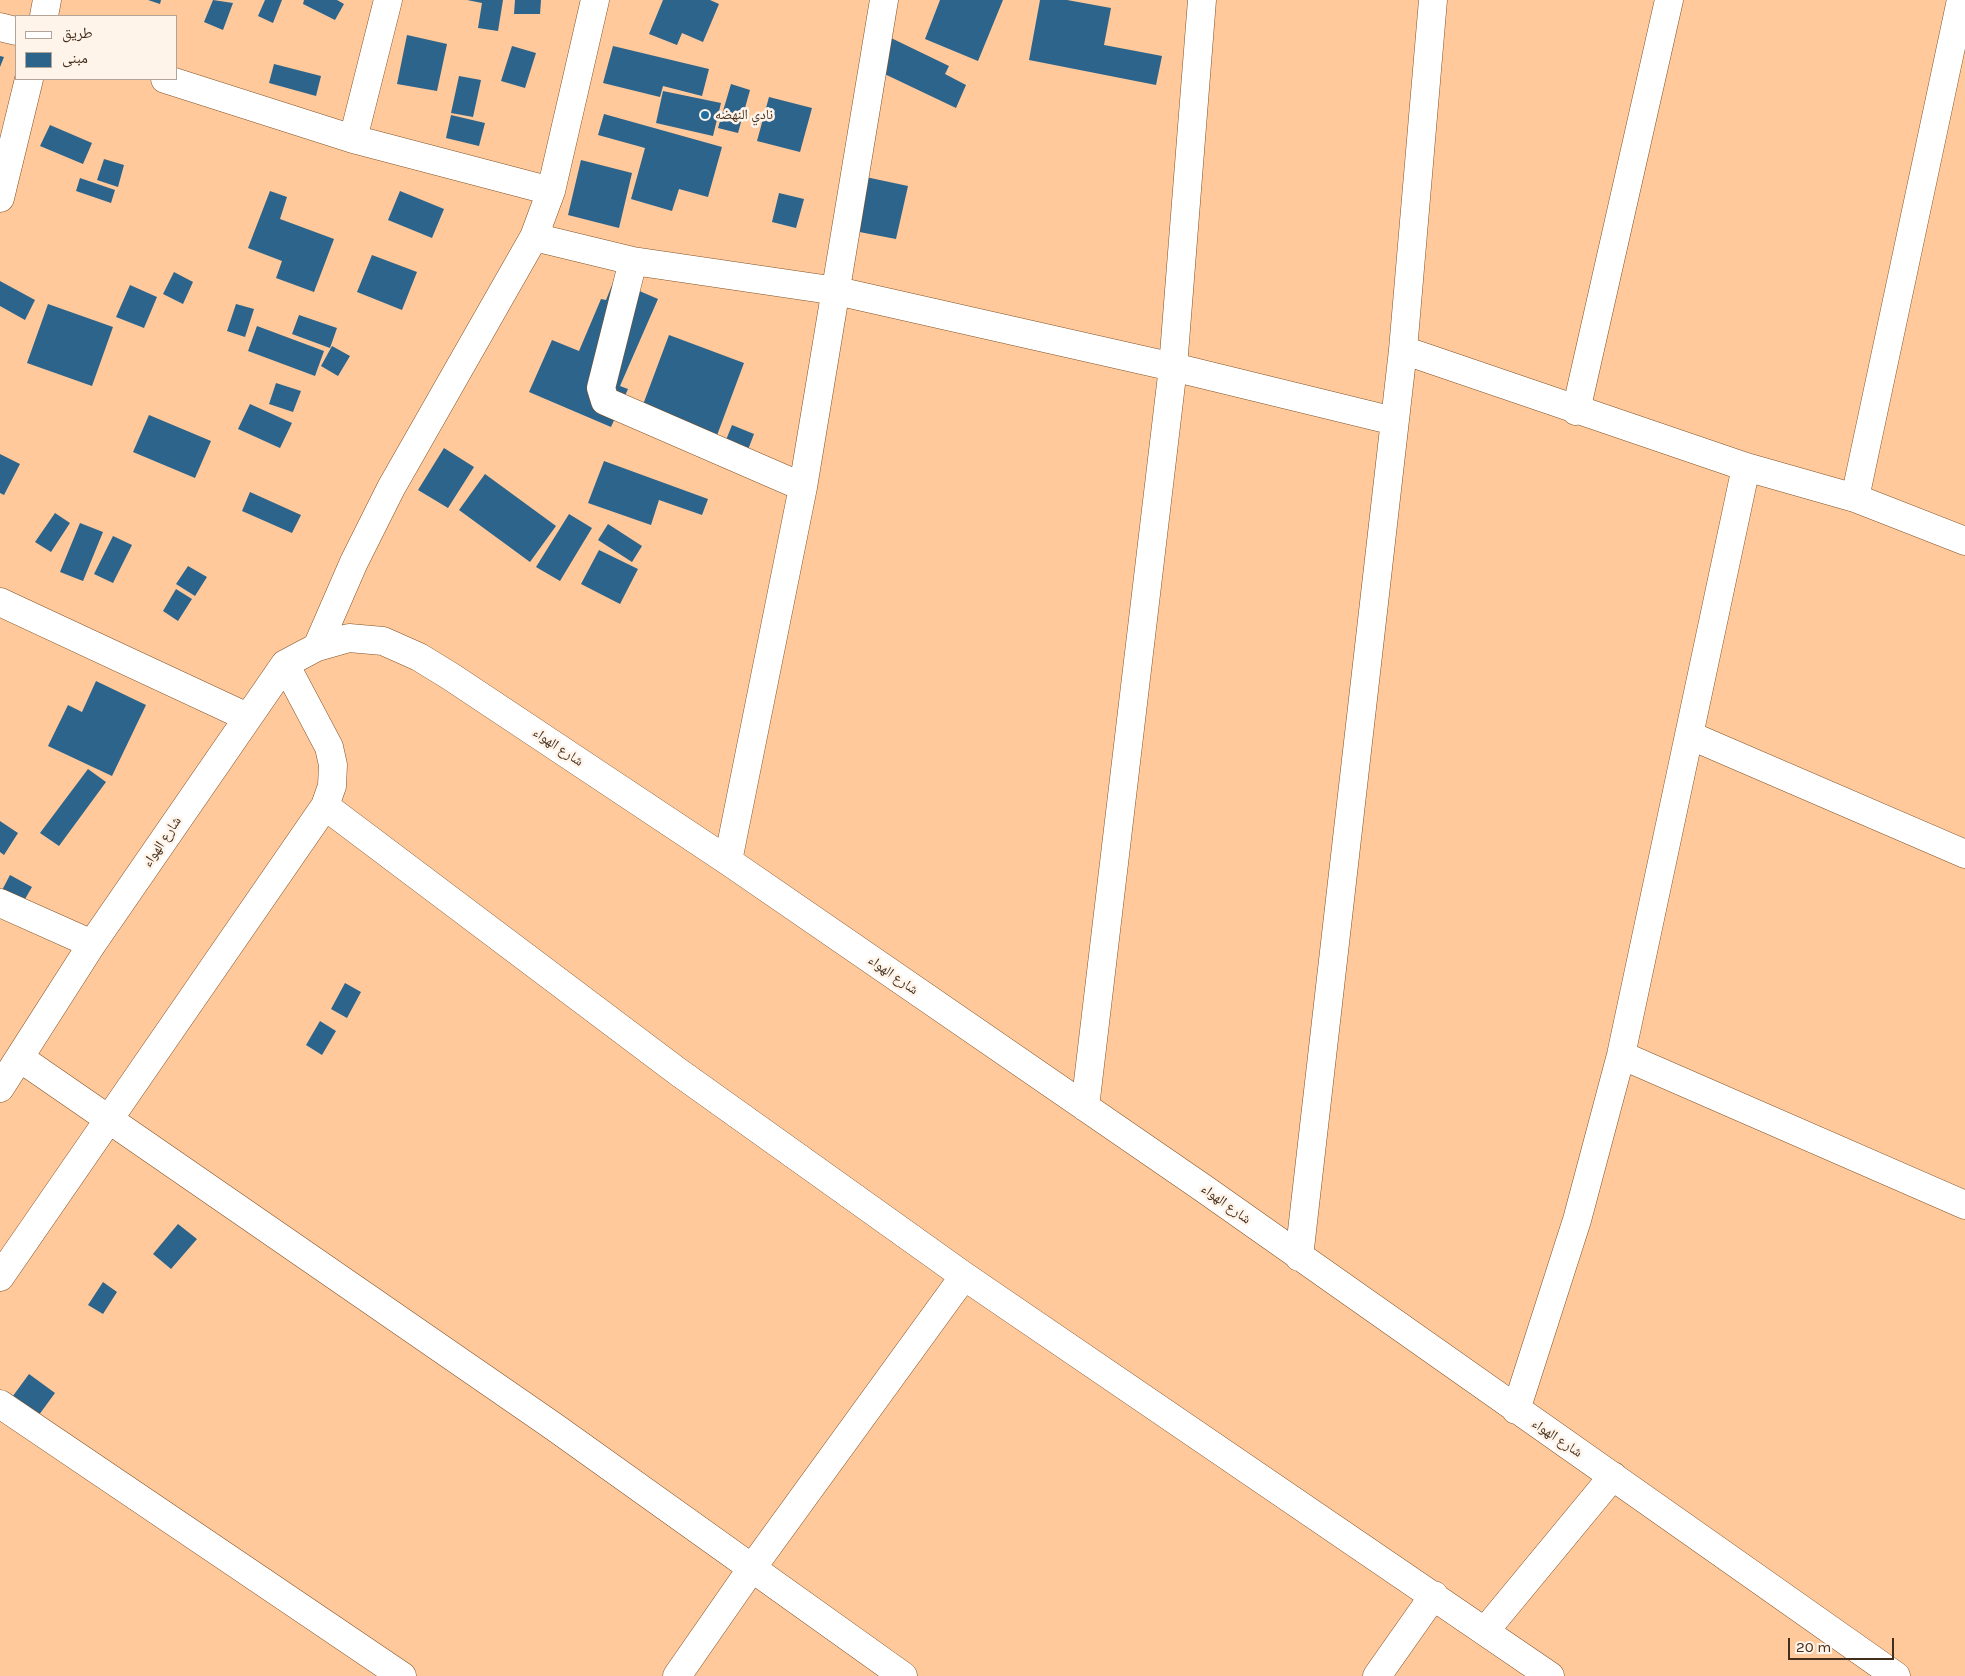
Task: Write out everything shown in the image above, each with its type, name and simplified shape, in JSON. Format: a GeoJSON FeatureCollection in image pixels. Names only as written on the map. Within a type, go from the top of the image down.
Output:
{"type":"FeatureCollection","features":[{"type":"Feature","properties":{"kind":"street"},"geometry":{"type":"LineString","coordinates":[[44,15],[48,0]]}},
{"type":"Feature","properties":{"kind":"street"},"geometry":{"type":"LineString","coordinates":[[353,140],[388,0]]}},
{"type":"Feature","properties":{"kind":"street"},"geometry":{"type":"LineString","coordinates":[[317,646],[391,488],[534,237],[551,191],[595,0]]}},
{"type":"Feature","properties":{"kind":"street"},"geometry":{"type":"LineString","coordinates":[[728,861],[803,487],[884,0]]}},
{"type":"Feature","properties":{"kind":"street"},"geometry":{"type":"LineString","coordinates":[[1084,1107],[1173,367],[1202,0]]}},
{"type":"Feature","properties":{"kind":"street"},"geometry":{"type":"LineString","coordinates":[[1299,1257],[1403,350],[1433,0]]}},
{"type":"Feature","properties":{"kind":"street"},"geometry":{"type":"LineString","coordinates":[[1576,411],[1668,0]]}},
{"type":"Feature","properties":{"kind":"street"},"geometry":{"type":"LineString","coordinates":[[1855,498],[1961,0]]}},
{"type":"Feature","properties":{"kind":"street"},"geometry":{"type":"LineString","coordinates":[[0,27],[15,31]]}},
{"type":"Feature","properties":{"kind":"street"},"geometry":{"type":"LineString","coordinates":[[0,198],[29,80]]}},
{"type":"Feature","properties":{"kind":"street"},"geometry":{"type":"LineString","coordinates":[[168,80],[353,140],[551,191]]}},
{"type":"Feature","properties":{"kind":"street"},"geometry":{"type":"LineString","coordinates":[[534,237],[633,261],[837,291],[1173,367],[1394,421]]}},
{"type":"Feature","properties":{"kind":"street"},"geometry":{"type":"LineString","coordinates":[[633,261],[601,388],[605,401],[610,405],[803,487]]}},
{"type":"Feature","properties":{"kind":"street"},"geometry":{"type":"LineString","coordinates":[[1403,350],[1576,411],[1746,467],[1855,498],[1965,541]]}},
{"type":"Feature","properties":{"kind":"street"},"geometry":{"type":"LineString","coordinates":[[1516,1410],[1577,1220],[1621,1055],[1746,467]]}},
{"type":"Feature","properties":{"kind":"street"},"geometry":{"type":"LineString","coordinates":[[0,602],[247,717]]}},
{"type":"Feature","properties":{"kind":"street","name":"شارع الهواء"},"geometry":{"type":"LineString","coordinates":[[0,1088],[92,944],[284,664],[317,646],[349,638],[383,641],[419,657],[450,676],[728,861],[1204,1188],[1299,1257],[1896,1676]]}},
{"type":"Feature","properties":{"kind":"street"},"geometry":{"type":"LineString","coordinates":[[0,1277],[325,806],[332,779],[333,765],[329,747],[284,664]]}},
{"type":"Feature","properties":{"kind":"street"},"geometry":{"type":"LineString","coordinates":[[1689,735],[1965,854]]}},
{"type":"Feature","properties":{"kind":"street"},"geometry":{"type":"LineString","coordinates":[[325,806],[677,1071],[964,1276],[1434,1595],[1550,1676]]}},
{"type":"Feature","properties":{"kind":"street"},"geometry":{"type":"LineString","coordinates":[[0,902],[92,944]]}},
{"type":"Feature","properties":{"kind":"street"},"geometry":{"type":"LineString","coordinates":[[1621,1055],[1965,1205]]}},
{"type":"Feature","properties":{"kind":"street"},"geometry":{"type":"LineString","coordinates":[[20,1058],[553,1426],[904,1676]]}},
{"type":"Feature","properties":{"kind":"street"},"geometry":{"type":"LineString","coordinates":[[677,1676],[752,1568],[964,1276]]}},
{"type":"Feature","properties":{"kind":"street"},"geometry":{"type":"LineString","coordinates":[[0,1404],[402,1676]]}},
{"type":"Feature","properties":{"kind":"street"},"geometry":{"type":"LineString","coordinates":[[1485,1631],[1613,1476]]}},
{"type":"Feature","properties":{"kind":"street"},"geometry":{"type":"LineString","coordinates":[[1377,1676],[1434,1595]]}},
{"type":"Feature","properties":{"kind":"building"},"geometry":{"type":"Polygon","coordinates":[[[148,0],[161,0],[160,4],[148,0]]]}},
{"type":"Feature","properties":{"kind":"building"},"geometry":{"type":"Polygon","coordinates":[[[213,0],[233,3],[223,30],[204,22],[213,0]]]}},
{"type":"Feature","properties":{"kind":"building"},"geometry":{"type":"Polygon","coordinates":[[[265,0],[282,0],[273,23],[258,16],[265,0]]]}},
{"type":"Feature","properties":{"kind":"building"},"geometry":{"type":"Polygon","coordinates":[[[304,0],[337,0],[344,4],[335,20],[303,4],[304,0]]]}},
{"type":"Feature","properties":{"kind":"building"},"geometry":{"type":"Polygon","coordinates":[[[467,0],[503,0],[498,31],[478,28],[482,3],[467,0]]]}},
{"type":"Feature","properties":{"kind":"building"},"geometry":{"type":"Polygon","coordinates":[[[515,0],[541,0],[540,14],[514,14],[515,0]]]}},
{"type":"Feature","properties":{"kind":"building"},"geometry":{"type":"Polygon","coordinates":[[[663,0],[710,0],[719,4],[703,42],[682,33],[677,45],[649,34],[663,0]]]}},
{"type":"Feature","properties":{"kind":"building"},"geometry":{"type":"Polygon","coordinates":[[[940,0],[1003,0],[978,61],[925,39],[940,0]]]}},
{"type":"Feature","properties":{"kind":"building"},"geometry":{"type":"Polygon","coordinates":[[[1040,0],[1067,0],[1111,8],[1104,45],[1162,56],[1156,85],[1029,60],[1040,0]]]}},
{"type":"Feature","properties":{"kind":"building"},"geometry":{"type":"Polygon","coordinates":[[[407,35],[447,44],[437,91],[397,84],[407,35]]]}},
{"type":"Feature","properties":{"kind":"building"},"geometry":{"type":"Polygon","coordinates":[[[889,37],[949,66],[945,74],[966,85],[956,108],[874,69],[889,37]]]}},
{"type":"Feature","properties":{"kind":"building"},"geometry":{"type":"Polygon","coordinates":[[[512,46],[536,53],[525,88],[501,81],[512,46]]]}},
{"type":"Feature","properties":{"kind":"building"},"geometry":{"type":"Polygon","coordinates":[[[613,46],[709,69],[702,96],[663,86],[660,97],[603,83],[613,46]]]}},
{"type":"Feature","properties":{"kind":"building"},"geometry":{"type":"Polygon","coordinates":[[[0,56],[4,57],[0,67],[0,56]]]}},
{"type":"Feature","properties":{"kind":"building"},"geometry":{"type":"Polygon","coordinates":[[[274,64],[321,76],[316,96],[269,83],[274,64]]]}},
{"type":"Feature","properties":{"kind":"building"},"geometry":{"type":"Polygon","coordinates":[[[459,76],[481,80],[473,117],[451,113],[459,76]]]}},
{"type":"Feature","properties":{"kind":"building"},"geometry":{"type":"Polygon","coordinates":[[[731,84],[750,90],[738,133],[718,128],[731,84]]]}},
{"type":"Feature","properties":{"kind":"building"},"geometry":{"type":"Polygon","coordinates":[[[663,91],[721,103],[713,136],[656,123],[663,91]]]}},
{"type":"Feature","properties":{"kind":"building"},"geometry":{"type":"Polygon","coordinates":[[[769,97],[812,108],[800,152],[757,141],[769,97]]]}},
{"type":"Feature","properties":{"kind":"building"},"geometry":{"type":"Polygon","coordinates":[[[604,114],[722,147],[708,197],[679,189],[672,211],[631,199],[645,148],[598,135],[604,114]]]}},
{"type":"Feature","properties":{"kind":"building"},"geometry":{"type":"Polygon","coordinates":[[[451,115],[485,123],[479,146],[446,138],[451,115]]]}},
{"type":"Feature","properties":{"kind":"building"},"geometry":{"type":"Polygon","coordinates":[[[50,125],[92,143],[83,164],[40,146],[50,125]]]}},
{"type":"Feature","properties":{"kind":"building"},"geometry":{"type":"Polygon","coordinates":[[[104,159],[124,165],[118,187],[97,180],[104,159]]]}},
{"type":"Feature","properties":{"kind":"building"},"geometry":{"type":"Polygon","coordinates":[[[581,160],[632,173],[619,228],[568,215],[581,160]]]}},
{"type":"Feature","properties":{"kind":"building"},"geometry":{"type":"Polygon","coordinates":[[[861,176],[908,186],[896,239],[849,230],[861,176]]]}},
{"type":"Feature","properties":{"kind":"building"},"geometry":{"type":"Polygon","coordinates":[[[80,178],[115,190],[111,203],[76,191],[80,178]]]}},
{"type":"Feature","properties":{"kind":"building"},"geometry":{"type":"Polygon","coordinates":[[[270,191],[287,197],[280,219],[334,239],[314,292],[276,278],[282,261],[248,248],[270,191]]]}},
{"type":"Feature","properties":{"kind":"building"},"geometry":{"type":"Polygon","coordinates":[[[400,191],[444,209],[432,238],[388,220],[400,191]]]}},
{"type":"Feature","properties":{"kind":"building"},"geometry":{"type":"Polygon","coordinates":[[[779,193],[804,199],[796,228],[772,222],[779,193]]]}},
{"type":"Feature","properties":{"kind":"building"},"geometry":{"type":"Polygon","coordinates":[[[372,255],[417,272],[402,310],[357,292],[372,255]]]}},
{"type":"Feature","properties":{"kind":"building"},"geometry":{"type":"Polygon","coordinates":[[[174,272],[193,282],[183,304],[163,294],[174,272]]]}},
{"type":"Feature","properties":{"kind":"building"},"geometry":{"type":"Polygon","coordinates":[[[614,280],[658,299],[620,386],[628,389],[611,427],[529,392],[552,340],[579,351],[601,299],[606,300],[614,280]]]}},
{"type":"Feature","properties":{"kind":"building"},"geometry":{"type":"Polygon","coordinates":[[[0,281],[35,300],[25,320],[0,306],[0,281]]]}},
{"type":"Feature","properties":{"kind":"building"},"geometry":{"type":"Polygon","coordinates":[[[130,285],[157,297],[144,328],[116,317],[130,285]]]}},
{"type":"Feature","properties":{"kind":"building"},"geometry":{"type":"Polygon","coordinates":[[[48,304],[113,327],[92,386],[27,363],[48,304]]]}},
{"type":"Feature","properties":{"kind":"building"},"geometry":{"type":"Polygon","coordinates":[[[236,304],[254,309],[245,337],[227,331],[236,304]]]}},
{"type":"Feature","properties":{"kind":"building"},"geometry":{"type":"Polygon","coordinates":[[[299,315],[337,328],[330,348],[292,334],[299,315]]]}},
{"type":"Feature","properties":{"kind":"building"},"geometry":{"type":"Polygon","coordinates":[[[257,326],[324,351],[315,376],[248,351],[257,326]]]}},
{"type":"Feature","properties":{"kind":"building"},"geometry":{"type":"Polygon","coordinates":[[[669,335],[744,363],[716,438],[641,410],[669,335]]]}},
{"type":"Feature","properties":{"kind":"building"},"geometry":{"type":"Polygon","coordinates":[[[332,346],[350,356],[338,376],[321,366],[332,346]]]}},
{"type":"Feature","properties":{"kind":"building"},"geometry":{"type":"Polygon","coordinates":[[[276,383],[301,391],[293,412],[269,404],[276,383]]]}},
{"type":"Feature","properties":{"kind":"building"},"geometry":{"type":"Polygon","coordinates":[[[250,404],[292,423],[280,448],[238,429],[250,404]]]}},
{"type":"Feature","properties":{"kind":"building"},"geometry":{"type":"Polygon","coordinates":[[[149,415],[211,441],[195,478],[133,452],[149,415]]]}},
{"type":"Feature","properties":{"kind":"building"},"geometry":{"type":"Polygon","coordinates":[[[732,425],[754,434],[746,455],[724,445],[732,425]]]}},
{"type":"Feature","properties":{"kind":"building"},"geometry":{"type":"Polygon","coordinates":[[[444,448],[474,467],[448,508],[418,490],[444,448]]]}},
{"type":"Feature","properties":{"kind":"building"},"geometry":{"type":"Polygon","coordinates":[[[0,454],[20,464],[4,495],[0,493],[0,454]]]}},
{"type":"Feature","properties":{"kind":"building"},"geometry":{"type":"Polygon","coordinates":[[[604,461],[708,499],[702,515],[659,500],[651,525],[588,503],[604,461]]]}},
{"type":"Feature","properties":{"kind":"building"},"geometry":{"type":"Polygon","coordinates":[[[485,474],[556,526],[530,562],[459,510],[485,474]]]}},
{"type":"Feature","properties":{"kind":"building"},"geometry":{"type":"Polygon","coordinates":[[[250,492],[301,515],[292,533],[242,511],[250,492]]]}},
{"type":"Feature","properties":{"kind":"building"},"geometry":{"type":"Polygon","coordinates":[[[55,513],[70,523],[51,552],[35,542],[55,513]]]}},
{"type":"Feature","properties":{"kind":"building"},"geometry":{"type":"Polygon","coordinates":[[[569,514],[592,528],[560,581],[536,567],[569,514]]]}},
{"type":"Feature","properties":{"kind":"building"},"geometry":{"type":"Polygon","coordinates":[[[80,523],[103,532],[83,581],[60,572],[80,523]]]}},
{"type":"Feature","properties":{"kind":"building"},"geometry":{"type":"Polygon","coordinates":[[[608,524],[642,546],[632,562],[598,540],[608,524]]]}},
{"type":"Feature","properties":{"kind":"building"},"geometry":{"type":"Polygon","coordinates":[[[113,536],[132,545],[113,583],[94,574],[113,536]]]}},
{"type":"Feature","properties":{"kind":"building"},"geometry":{"type":"Polygon","coordinates":[[[599,550],[638,569],[620,604],[581,584],[599,550]]]}},
{"type":"Feature","properties":{"kind":"building"},"geometry":{"type":"Polygon","coordinates":[[[188,566],[207,577],[195,596],[176,584],[188,566]]]}},
{"type":"Feature","properties":{"kind":"building"},"geometry":{"type":"Polygon","coordinates":[[[176,589],[192,599],[178,621],[163,611],[176,589]]]}},
{"type":"Feature","properties":{"kind":"building"},"geometry":{"type":"Polygon","coordinates":[[[96,681],[146,705],[112,776],[48,746],[68,705],[82,712],[96,681]]]}},
{"type":"Feature","properties":{"kind":"building"},"geometry":{"type":"Polygon","coordinates":[[[88,769],[106,782],[59,846],[40,833],[88,769]]]}},
{"type":"Feature","properties":{"kind":"building"},"geometry":{"type":"Polygon","coordinates":[[[0,821],[18,833],[4,855],[0,852],[0,821]]]}},
{"type":"Feature","properties":{"kind":"building"},"geometry":{"type":"Polygon","coordinates":[[[10,875],[32,887],[21,906],[0,894],[10,875]]]}},
{"type":"Feature","properties":{"kind":"building"},"geometry":{"type":"Polygon","coordinates":[[[345,983],[361,992],[347,1018],[331,1009],[345,983]]]}},
{"type":"Feature","properties":{"kind":"building"},"geometry":{"type":"Polygon","coordinates":[[[320,1021],[336,1031],[322,1055],[306,1045],[320,1021]]]}},
{"type":"Feature","properties":{"kind":"building"},"geometry":{"type":"Polygon","coordinates":[[[178,1224],[197,1239],[171,1269],[153,1254],[178,1224]]]}},
{"type":"Feature","properties":{"kind":"building"},"geometry":{"type":"Polygon","coordinates":[[[103,1282],[117,1292],[103,1314],[88,1305],[103,1282]]]}},
{"type":"Feature","properties":{"kind":"building"},"geometry":{"type":"Polygon","coordinates":[[[29,1374],[55,1393],[36,1419],[10,1400],[29,1374]]]}},
{"type":"Feature","properties":{"kind":"place","name":"نادي النهضه"},"geometry":{"type":"Point","coordinates":[705,115]}}]}
